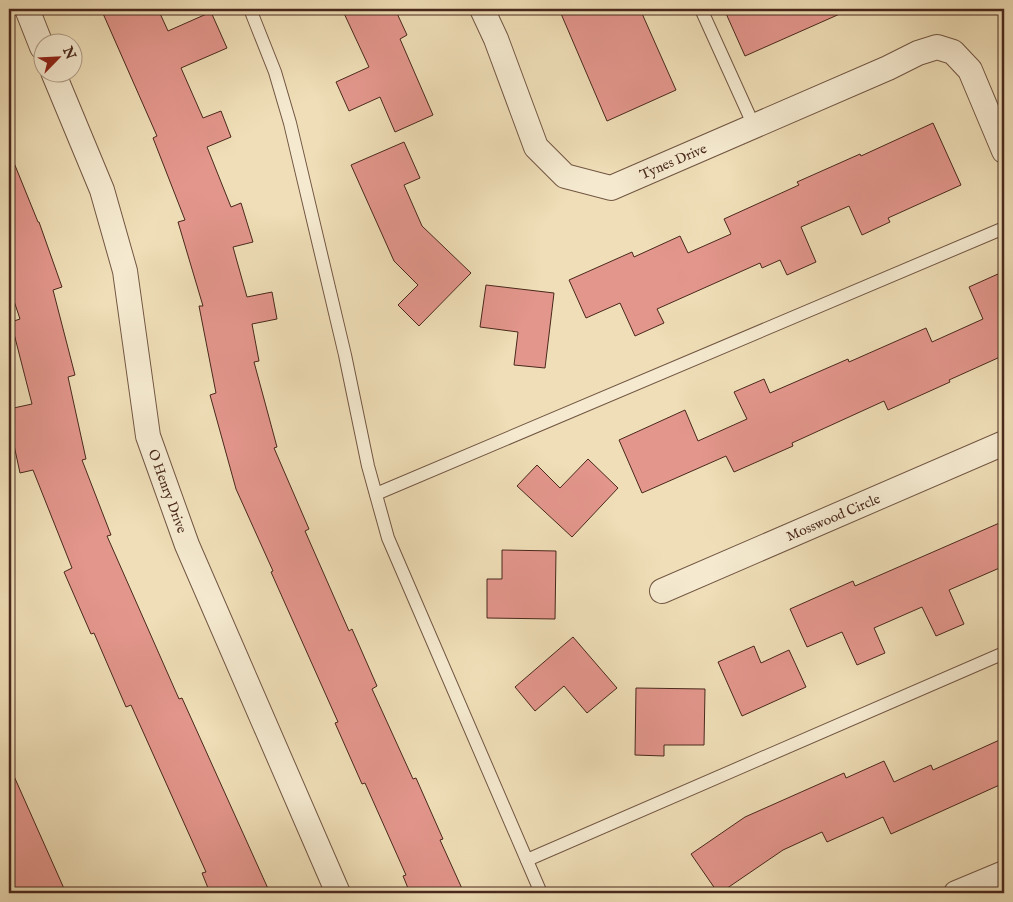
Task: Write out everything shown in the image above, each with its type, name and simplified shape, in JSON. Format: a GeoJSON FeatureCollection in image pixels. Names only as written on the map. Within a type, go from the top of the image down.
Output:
{"type":"FeatureCollection","features":[{"type":"Feature","properties":{"kind":"street"},"geometry":{"type":"LineString","coordinates":[[27,9],[36,32]]}},
{"type":"Feature","properties":{"kind":"street","name":"Tynes Drive"},"geometry":{"type":"LineString","coordinates":[[482,9],[496,39],[536,147],[566,176],[611,188],[888,68],[918,53],[937,47],[953,52],[970,70],[1004,151]]}},
{"type":"Feature","properties":{"kind":"street","name":"O Henry Drive"},"geometry":{"type":"LineString","coordinates":[[57,82],[102,190],[125,271],[148,436],[187,545],[338,893]]}},
{"type":"Feature","properties":{"kind":"street","name":"Mosswood Circle"},"geometry":{"type":"LineString","coordinates":[[662,591],[1004,443]]}},
{"type":"Feature","properties":{"kind":"street"},"geometry":{"type":"LineString","coordinates":[[956,893],[1004,872]]}},
{"type":"Feature","properties":{"kind":"lane"},"geometry":{"type":"LineString","coordinates":[[250,9],[275,72],[290,123],[345,355],[368,466],[388,538],[541,893]]}},
{"type":"Feature","properties":{"kind":"lane"},"geometry":{"type":"LineString","coordinates":[[701,9],[754,126]]}},
{"type":"Feature","properties":{"kind":"lane"},"geometry":{"type":"LineString","coordinates":[[376,494],[1004,228]]}},
{"type":"Feature","properties":{"kind":"lane"},"geometry":{"type":"LineString","coordinates":[[527,860],[1004,653]]}},
{"type":"Feature","properties":{"kind":"building"},"geometry":{"type":"Polygon","coordinates":[[[101,9],[158,9],[168,31],[211,12],[227,48],[181,68],[203,118],[221,111],[231,137],[207,147],[231,207],[241,203],[253,242],[233,247],[247,297],[272,292],[277,319],[252,324],[259,361],[254,362],[277,447],[274,448],[309,529],[305,531],[349,631],[352,629],[377,686],[372,689],[413,779],[416,778],[443,839],[440,840],[464,893],[410,893],[403,876],[406,875],[365,783],[362,784],[335,723],[338,722],[236,489],[210,395],[216,393],[199,306],[203,306],[178,222],[185,220],[153,138],[157,136],[101,9]]]}},
{"type":"Feature","properties":{"kind":"building"},"geometry":{"type":"Polygon","coordinates":[[[342,9],[395,9],[407,35],[400,39],[433,115],[395,132],[380,97],[349,111],[336,82],[369,67],[342,9]]]}},
{"type":"Feature","properties":{"kind":"building"},"geometry":{"type":"Polygon","coordinates":[[[559,9],[640,9],[676,90],[607,121],[559,9]]]}},
{"type":"Feature","properties":{"kind":"building"},"geometry":{"type":"Polygon","coordinates":[[[724,9],[851,9],[745,56],[724,9]]]}},
{"type":"Feature","properties":{"kind":"building"},"geometry":{"type":"Polygon","coordinates":[[[933,123],[961,185],[888,218],[890,222],[862,235],[849,206],[801,227],[816,262],[787,275],[780,260],[762,268],[760,263],[657,309],[664,323],[635,336],[620,303],[586,318],[569,280],[632,252],[634,257],[680,236],[688,253],[731,234],[724,219],[799,185],[797,182],[860,154],[861,156],[933,123]]]}},
{"type":"Feature","properties":{"kind":"building"},"geometry":{"type":"Polygon","coordinates":[[[404,142],[420,178],[404,185],[422,226],[471,273],[419,326],[398,305],[418,285],[394,261],[351,165],[404,142]]]}},
{"type":"Feature","properties":{"kind":"building"},"geometry":{"type":"Polygon","coordinates":[[[9,153],[39,222],[62,287],[53,290],[75,375],[68,377],[86,459],[82,460],[111,535],[107,536],[179,699],[182,698],[270,893],[210,893],[202,873],[206,872],[131,705],[126,707],[94,633],[91,634],[64,572],[72,568],[33,470],[20,473],[9,422],[9,409],[32,404],[11,322],[20,319],[9,286],[9,153]]]}},
{"type":"Feature","properties":{"kind":"building"},"geometry":{"type":"Polygon","coordinates":[[[998,274],[1004,288],[1004,367],[1000,357],[888,410],[884,401],[792,443],[793,446],[734,472],[726,456],[642,493],[619,440],[685,410],[698,441],[747,419],[734,392],[764,379],[770,393],[848,359],[849,362],[926,328],[932,342],[983,319],[969,287],[998,274]]]}},
{"type":"Feature","properties":{"kind":"building"},"geometry":{"type":"Polygon","coordinates":[[[486,285],[554,293],[545,368],[514,365],[518,332],[480,327],[486,285]]]}},
{"type":"Feature","properties":{"kind":"building"},"geometry":{"type":"Polygon","coordinates":[[[588,459],[618,488],[572,537],[517,486],[537,465],[560,488],[588,459]]]}},
{"type":"Feature","properties":{"kind":"building"},"geometry":{"type":"Polygon","coordinates":[[[1004,521],[1004,566],[949,590],[964,624],[936,636],[922,607],[874,628],[885,653],[857,665],[842,632],[807,647],[790,609],[853,581],[855,586],[1004,521]]]}},
{"type":"Feature","properties":{"kind":"building"},"geometry":{"type":"Polygon","coordinates":[[[502,550],[556,551],[555,619],[487,618],[487,579],[502,579],[502,550]]]}},
{"type":"Feature","properties":{"kind":"building"},"geometry":{"type":"Polygon","coordinates":[[[573,637],[617,688],[587,713],[564,686],[535,711],[515,687],[573,637]]]}},
{"type":"Feature","properties":{"kind":"building"},"geometry":{"type":"Polygon","coordinates":[[[754,646],[761,663],[789,650],[806,687],[742,716],[718,662],[754,646]]]}},
{"type":"Feature","properties":{"kind":"building"},"geometry":{"type":"Polygon","coordinates":[[[636,688],[705,689],[704,745],[664,745],[664,756],[635,755],[636,688]]]}},
{"type":"Feature","properties":{"kind":"building"},"geometry":{"type":"Polygon","coordinates":[[[1004,738],[1004,783],[891,834],[883,817],[827,842],[822,832],[783,850],[720,893],[718,893],[691,854],[745,817],[844,773],[846,778],[884,761],[894,782],[931,765],[933,770],[1004,738]]]}},
{"type":"Feature","properties":{"kind":"building"},"geometry":{"type":"Polygon","coordinates":[[[9,765],[66,893],[9,893],[9,765]]]}}]}
